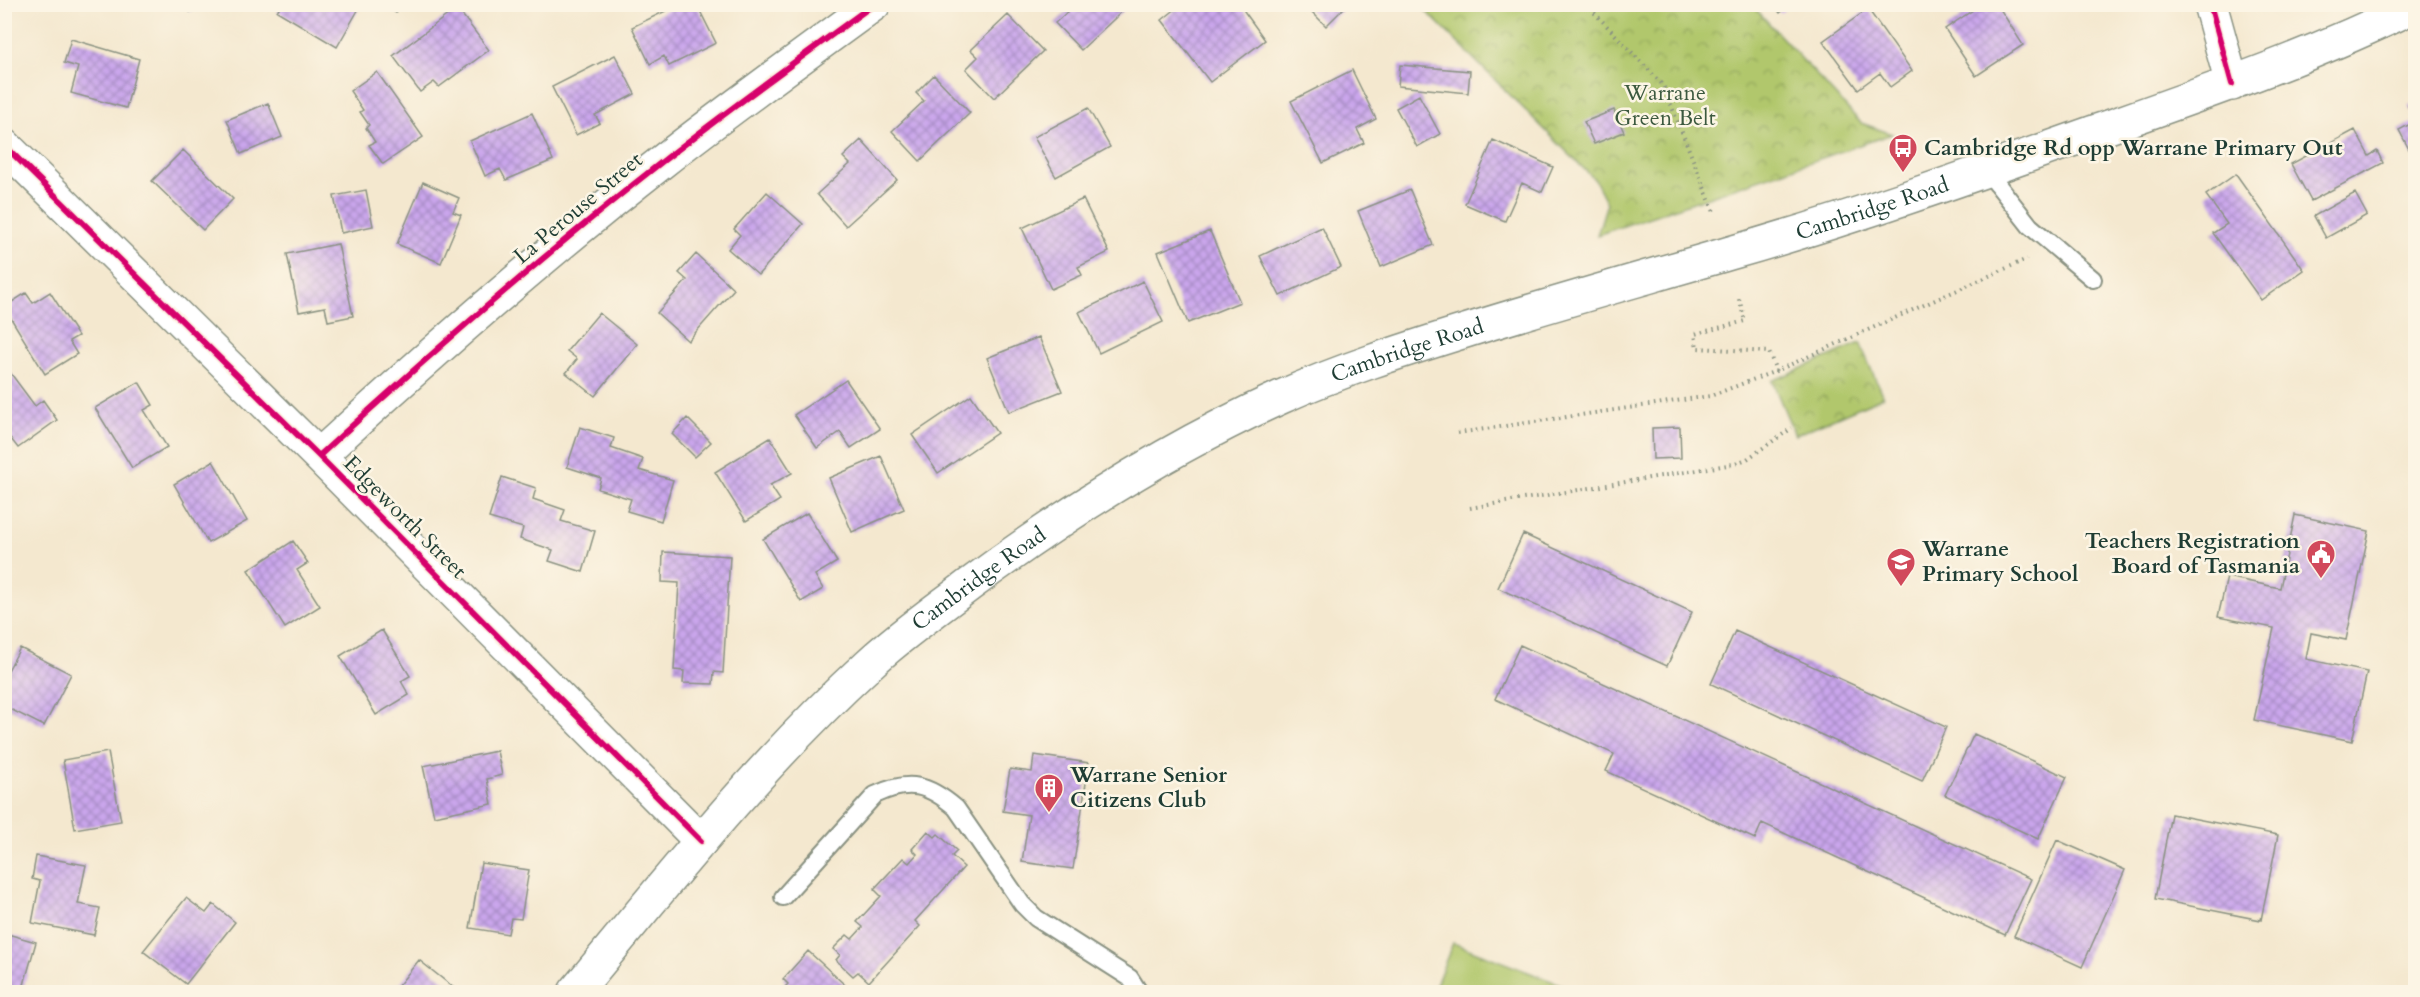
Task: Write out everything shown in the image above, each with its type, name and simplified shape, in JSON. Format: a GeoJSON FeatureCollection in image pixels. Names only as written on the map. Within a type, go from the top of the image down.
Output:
{"type":"FeatureCollection","features":[{"type":"Feature","properties":{"kind":"main road","name":"La Perouse Street"},"geometry":{"type":"LineString","coordinates":[[319,456],[416,368],[546,256],[661,162],[874,4]]}},
{"type":"Feature","properties":{"kind":"main road"},"geometry":{"type":"LineString","coordinates":[[2211,4],[2232,84]]}},
{"type":"Feature","properties":{"kind":"main road","name":"Cambridge Road"},"geometry":{"type":"LineString","coordinates":[[575,993],[702,841],[834,698],[906,632],[1038,536],[1107,491],[1198,439],[1282,396],[1398,352],[1598,289],[1735,252],[1986,170],[2232,84],[2361,32],[2415,5]]}},
{"type":"Feature","properties":{"kind":"main road","name":"Edgeworth Street"},"geometry":{"type":"LineString","coordinates":[[4,145],[319,456],[702,841]]}},
{"type":"Feature","properties":{"kind":"lane"},"geometry":{"type":"LineString","coordinates":[[1986,170],[2030,226],[2093,279]]}},
{"type":"Feature","properties":{"kind":"lane"},"geometry":{"type":"LineString","coordinates":[[783,897],[875,795],[894,786],[910,785],[927,788],[943,796],[956,808],[1022,904],[1036,918],[1130,978],[1139,993]]}},
{"type":"Feature","properties":{"kind":"path"},"geometry":{"type":"LineString","coordinates":[[1586,4],[1663,85],[1714,212]]}},
{"type":"Feature","properties":{"kind":"path"},"geometry":{"type":"LineString","coordinates":[[1458,433],[1710,396],[1776,371],[2055,246]]}},
{"type":"Feature","properties":{"kind":"path"},"geometry":{"type":"LineString","coordinates":[[1739,299],[1745,321],[1695,334],[1696,348],[1769,352],[1776,371]]}},
{"type":"Feature","properties":{"kind":"path"},"geometry":{"type":"LineString","coordinates":[[1470,508],[1733,464],[1747,459],[1792,428]]}},
{"type":"Feature","properties":{"kind":"green space","name":"Warrane Green Belt"},"geometry":{"type":"Polygon","coordinates":[[[1420,5],[1752,5],[1861,123],[1892,134],[1597,235],[1607,203],[1595,180],[1420,5]]]}},
{"type":"Feature","properties":{"kind":"green space"},"geometry":{"type":"Polygon","coordinates":[[[1860,343],[1883,397],[1795,435],[1772,381],[1860,343]]]}},
{"type":"Feature","properties":{"kind":"green space"},"geometry":{"type":"Polygon","coordinates":[[[1453,943],[1580,992],[1433,992],[1453,943]]]}},
{"type":"Feature","properties":{"kind":"building"},"geometry":{"type":"Polygon","coordinates":[[[181,4],[197,4],[190,12],[181,4]]]}},
{"type":"Feature","properties":{"kind":"building"},"geometry":{"type":"Polygon","coordinates":[[[382,4],[402,4],[396,13],[382,4]]]}},
{"type":"Feature","properties":{"kind":"building"},"geometry":{"type":"Polygon","coordinates":[[[1060,4],[1130,4],[1081,50],[1055,23],[1067,12],[1060,4]]]}},
{"type":"Feature","properties":{"kind":"building"},"geometry":{"type":"Polygon","coordinates":[[[1182,4],[1190,4],[1193,9],[1199,4],[1244,4],[1247,8],[1244,11],[1265,40],[1210,82],[1162,20],[1182,4]]]}},
{"type":"Feature","properties":{"kind":"building"},"geometry":{"type":"Polygon","coordinates":[[[1304,4],[1348,4],[1326,26],[1304,4]]]}},
{"type":"Feature","properties":{"kind":"building"},"geometry":{"type":"Polygon","coordinates":[[[1773,4],[1791,4],[1780,13],[1773,4]]]}},
{"type":"Feature","properties":{"kind":"building"},"geometry":{"type":"Polygon","coordinates":[[[1982,4],[1997,4],[2023,45],[1976,76],[1945,29],[1982,4]]]}},
{"type":"Feature","properties":{"kind":"building"},"geometry":{"type":"Polygon","coordinates":[[[281,5],[361,5],[337,47],[277,11],[281,5]]]}},
{"type":"Feature","properties":{"kind":"building"},"geometry":{"type":"Polygon","coordinates":[[[678,5],[697,5],[716,43],[669,66],[664,56],[650,64],[632,27],[678,5]]]}},
{"type":"Feature","properties":{"kind":"building"},"geometry":{"type":"Polygon","coordinates":[[[457,8],[489,50],[439,87],[434,82],[420,92],[393,56],[457,8]]]}},
{"type":"Feature","properties":{"kind":"building"},"geometry":{"type":"Polygon","coordinates":[[[1868,9],[1912,71],[1890,87],[1880,73],[1858,89],[1823,41],[1868,9]]]}},
{"type":"Feature","properties":{"kind":"building"},"geometry":{"type":"Polygon","coordinates":[[[1008,15],[1043,51],[994,98],[966,69],[978,57],[971,50],[1008,15]]]}},
{"type":"Feature","properties":{"kind":"building"},"geometry":{"type":"Polygon","coordinates":[[[71,39],[139,59],[126,108],[71,93],[78,67],[64,63],[71,39]]]}},
{"type":"Feature","properties":{"kind":"building"},"geometry":{"type":"Polygon","coordinates":[[[615,55],[635,94],[595,115],[600,123],[576,135],[552,87],[615,55]]]}},
{"type":"Feature","properties":{"kind":"building"},"geometry":{"type":"Polygon","coordinates":[[[1400,65],[1470,71],[1468,93],[1398,86],[1400,65]]]}},
{"type":"Feature","properties":{"kind":"building"},"geometry":{"type":"Polygon","coordinates":[[[1352,70],[1376,119],[1357,129],[1364,143],[1323,163],[1291,101],[1352,70]]]}},
{"type":"Feature","properties":{"kind":"building"},"geometry":{"type":"Polygon","coordinates":[[[377,72],[423,137],[383,164],[369,145],[375,142],[366,128],[369,125],[360,112],[363,110],[350,91],[377,72]]]}},
{"type":"Feature","properties":{"kind":"building"},"geometry":{"type":"Polygon","coordinates":[[[934,75],[970,113],[920,161],[892,131],[924,101],[916,93],[934,75]]]}},
{"type":"Feature","properties":{"kind":"building"},"geometry":{"type":"Polygon","coordinates":[[[1419,95],[1440,134],[1417,147],[1396,108],[1419,95]]]}},
{"type":"Feature","properties":{"kind":"building"},"geometry":{"type":"Polygon","coordinates":[[[2416,102],[2416,119],[2408,106],[2416,102]]]}},
{"type":"Feature","properties":{"kind":"building"},"geometry":{"type":"Polygon","coordinates":[[[268,103],[282,137],[241,154],[227,120],[268,103]]]}},
{"type":"Feature","properties":{"kind":"building"},"geometry":{"type":"Polygon","coordinates":[[[1088,108],[1110,147],[1056,177],[1034,137],[1088,108]]]}},
{"type":"Feature","properties":{"kind":"building"},"geometry":{"type":"Polygon","coordinates":[[[1614,110],[1624,132],[1594,144],[1584,122],[1614,110]]]}},
{"type":"Feature","properties":{"kind":"building"},"geometry":{"type":"Polygon","coordinates":[[[532,113],[553,160],[506,180],[500,169],[485,176],[470,141],[532,113]]]}},
{"type":"Feature","properties":{"kind":"building"},"geometry":{"type":"Polygon","coordinates":[[[2416,121],[2416,153],[2412,155],[2399,130],[2416,121]]]}},
{"type":"Feature","properties":{"kind":"building"},"geometry":{"type":"Polygon","coordinates":[[[2355,130],[2369,156],[2377,151],[2383,163],[2311,201],[2291,164],[2355,130]]]}},
{"type":"Feature","properties":{"kind":"building"},"geometry":{"type":"Polygon","coordinates":[[[861,140],[897,180],[846,226],[817,194],[850,164],[843,157],[861,140]]]}},
{"type":"Feature","properties":{"kind":"building"},"geometry":{"type":"Polygon","coordinates":[[[1493,140],[1553,167],[1542,192],[1522,183],[1505,221],[1465,204],[1493,140]]]}},
{"type":"Feature","properties":{"kind":"building"},"geometry":{"type":"Polygon","coordinates":[[[183,150],[233,199],[203,230],[152,181],[183,150]]]}},
{"type":"Feature","properties":{"kind":"building"},"geometry":{"type":"Polygon","coordinates":[[[2236,174],[2304,270],[2261,300],[2213,233],[2227,224],[2206,195],[2236,174]]]}},
{"type":"Feature","properties":{"kind":"building"},"geometry":{"type":"Polygon","coordinates":[[[423,182],[459,198],[453,212],[461,215],[441,263],[397,244],[423,182]]]}},
{"type":"Feature","properties":{"kind":"building"},"geometry":{"type":"Polygon","coordinates":[[[366,190],[373,226],[341,233],[334,196],[366,190]]]}},
{"type":"Feature","properties":{"kind":"building"},"geometry":{"type":"Polygon","coordinates":[[[1410,190],[1433,245],[1381,267],[1358,211],[1410,190]]]}},
{"type":"Feature","properties":{"kind":"building"},"geometry":{"type":"Polygon","coordinates":[[[767,192],[803,224],[758,275],[728,249],[740,235],[734,229],[767,192]]]}},
{"type":"Feature","properties":{"kind":"building"},"geometry":{"type":"Polygon","coordinates":[[[2355,193],[2367,215],[2326,238],[2314,216],[2355,193]]]}},
{"type":"Feature","properties":{"kind":"building"},"geometry":{"type":"Polygon","coordinates":[[[1083,199],[1109,252],[1078,267],[1082,275],[1051,289],[1022,228],[1083,199]]]}},
{"type":"Feature","properties":{"kind":"building"},"geometry":{"type":"Polygon","coordinates":[[[1322,227],[1341,267],[1280,296],[1260,256],[1322,227]]]}},
{"type":"Feature","properties":{"kind":"building"},"geometry":{"type":"Polygon","coordinates":[[[1210,231],[1240,302],[1188,323],[1158,252],[1210,231]]]}},
{"type":"Feature","properties":{"kind":"building"},"geometry":{"type":"Polygon","coordinates":[[[338,244],[353,316],[328,321],[325,307],[299,312],[287,254],[338,244]]]}},
{"type":"Feature","properties":{"kind":"building"},"geometry":{"type":"Polygon","coordinates":[[[696,254],[734,289],[688,341],[657,313],[687,280],[679,273],[696,254]]]}},
{"type":"Feature","properties":{"kind":"building"},"geometry":{"type":"Polygon","coordinates":[[[1143,281],[1163,322],[1099,353],[1079,312],[1143,281]]]}},
{"type":"Feature","properties":{"kind":"building"},"geometry":{"type":"Polygon","coordinates":[[[50,292],[78,336],[69,341],[77,354],[45,374],[4,307],[26,293],[33,303],[50,292]]]}},
{"type":"Feature","properties":{"kind":"building"},"geometry":{"type":"Polygon","coordinates":[[[599,313],[637,344],[595,396],[566,373],[577,359],[567,351],[599,313]]]}},
{"type":"Feature","properties":{"kind":"building"},"geometry":{"type":"Polygon","coordinates":[[[1039,337],[1062,391],[1009,412],[987,358],[1039,337]]]}},
{"type":"Feature","properties":{"kind":"building"},"geometry":{"type":"Polygon","coordinates":[[[9,371],[35,406],[43,400],[57,420],[18,448],[4,430],[4,375],[9,371]]]}},
{"type":"Feature","properties":{"kind":"building"},"geometry":{"type":"Polygon","coordinates":[[[846,380],[880,429],[851,448],[840,432],[817,448],[794,415],[846,380]]]}},
{"type":"Feature","properties":{"kind":"building"},"geometry":{"type":"Polygon","coordinates":[[[139,382],[153,405],[144,410],[167,447],[132,468],[95,408],[139,382]]]}},
{"type":"Feature","properties":{"kind":"building"},"geometry":{"type":"Polygon","coordinates":[[[971,395],[997,433],[938,473],[912,435],[971,395]]]}},
{"type":"Feature","properties":{"kind":"building"},"geometry":{"type":"Polygon","coordinates":[[[687,418],[711,442],[695,457],[672,434],[687,418]]]}},
{"type":"Feature","properties":{"kind":"building"},"geometry":{"type":"Polygon","coordinates":[[[580,427],[614,438],[611,448],[643,459],[639,470],[673,480],[661,521],[627,511],[631,499],[598,489],[601,478],[567,467],[580,427]]]}},
{"type":"Feature","properties":{"kind":"building"},"geometry":{"type":"Polygon","coordinates":[[[1680,427],[1681,458],[1653,459],[1652,428],[1680,427]]]}},
{"type":"Feature","properties":{"kind":"building"},"geometry":{"type":"Polygon","coordinates":[[[770,438],[792,473],[770,485],[780,500],[746,521],[715,472],[770,438]]]}},
{"type":"Feature","properties":{"kind":"building"},"geometry":{"type":"Polygon","coordinates":[[[881,456],[904,509],[852,532],[829,478],[881,456]]]}},
{"type":"Feature","properties":{"kind":"building"},"geometry":{"type":"Polygon","coordinates":[[[213,461],[247,521],[208,543],[174,484],[213,461]]]}},
{"type":"Feature","properties":{"kind":"building"},"geometry":{"type":"Polygon","coordinates":[[[502,477],[536,488],[533,499],[565,510],[561,521],[595,531],[583,572],[549,561],[553,550],[520,539],[523,528],[489,518],[502,477]]]}},
{"type":"Feature","properties":{"kind":"building"},"geometry":{"type":"Polygon","coordinates":[[[807,513],[837,562],[815,575],[823,589],[801,602],[763,539],[807,513]]]}},
{"type":"Feature","properties":{"kind":"building"},"geometry":{"type":"Polygon","coordinates":[[[2295,515],[2369,531],[2346,640],[2311,633],[2306,659],[2367,672],[2352,741],[2254,720],[2274,628],[2218,617],[2227,577],[2280,588],[2295,515]]]}},
{"type":"Feature","properties":{"kind":"building"},"geometry":{"type":"Polygon","coordinates":[[[1523,534],[1692,612],[1667,666],[1498,588],[1523,534]]]}},
{"type":"Feature","properties":{"kind":"building"},"geometry":{"type":"Polygon","coordinates":[[[293,541],[308,563],[297,570],[320,606],[285,628],[248,570],[293,541]]]}},
{"type":"Feature","properties":{"kind":"building"},"geometry":{"type":"Polygon","coordinates":[[[663,552],[730,556],[723,673],[714,672],[713,684],[683,683],[684,671],[674,670],[679,583],[662,582],[663,552]]]}},
{"type":"Feature","properties":{"kind":"building"},"geometry":{"type":"Polygon","coordinates":[[[382,630],[410,676],[401,681],[409,695],[376,715],[340,656],[382,630]]]}},
{"type":"Feature","properties":{"kind":"building"},"geometry":{"type":"Polygon","coordinates":[[[1735,631],[1946,727],[1922,781],[1711,684],[1735,631]]]}},
{"type":"Feature","properties":{"kind":"building"},"geometry":{"type":"Polygon","coordinates":[[[1520,645],[2031,879],[2005,935],[1762,823],[1755,839],[1606,771],[1614,754],[1495,699],[1520,645]]]}},
{"type":"Feature","properties":{"kind":"building"},"geometry":{"type":"Polygon","coordinates":[[[20,648],[71,674],[44,726],[4,706],[4,678],[20,648]]]}},
{"type":"Feature","properties":{"kind":"building"},"geometry":{"type":"Polygon","coordinates":[[[1974,734],[2067,777],[2038,839],[1945,795],[1974,734]]]}},
{"type":"Feature","properties":{"kind":"building"},"geometry":{"type":"Polygon","coordinates":[[[497,751],[502,775],[487,779],[492,804],[434,816],[423,766],[497,751]]]}},
{"type":"Feature","properties":{"kind":"building"},"geometry":{"type":"Polygon","coordinates":[[[108,752],[121,821],[75,829],[63,760],[108,752]]]}},
{"type":"Feature","properties":{"kind":"building","name":"Warrane Senior Citizens Club"},"geometry":{"type":"Polygon","coordinates":[[[1034,755],[1089,763],[1073,869],[1022,862],[1029,815],[1003,811],[1010,769],[1032,772],[1034,755]]]}},
{"type":"Feature","properties":{"kind":"building"},"geometry":{"type":"Polygon","coordinates":[[[2171,814],[2278,835],[2261,920],[2155,899],[2171,814]]]}},
{"type":"Feature","properties":{"kind":"building"},"geometry":{"type":"Polygon","coordinates":[[[928,831],[935,837],[938,834],[957,851],[952,856],[964,867],[915,921],[920,926],[869,982],[858,972],[853,976],[836,960],[840,955],[833,949],[847,935],[852,939],[863,927],[857,922],[881,896],[874,889],[903,858],[909,863],[917,854],[912,849],[928,831]]]}},
{"type":"Feature","properties":{"kind":"building"},"geometry":{"type":"Polygon","coordinates":[[[2057,840],[2125,870],[2082,967],[2014,936],[2057,840]]]}},
{"type":"Feature","properties":{"kind":"building"},"geometry":{"type":"Polygon","coordinates":[[[36,856],[86,865],[78,904],[100,908],[94,935],[32,923],[40,881],[32,879],[36,856]]]}},
{"type":"Feature","properties":{"kind":"building"},"geometry":{"type":"Polygon","coordinates":[[[481,863],[529,870],[521,919],[511,918],[508,934],[470,928],[481,863]]]}},
{"type":"Feature","properties":{"kind":"building"},"geometry":{"type":"Polygon","coordinates":[[[186,898],[206,913],[213,904],[235,922],[186,984],[143,951],[186,898]]]}},
{"type":"Feature","properties":{"kind":"building"},"geometry":{"type":"Polygon","coordinates":[[[4,933],[36,942],[22,992],[4,992],[4,933]]]}},
{"type":"Feature","properties":{"kind":"building"},"geometry":{"type":"Polygon","coordinates":[[[808,951],[845,985],[838,992],[780,992],[788,984],[783,979],[808,951]]]}},
{"type":"Feature","properties":{"kind":"building"},"geometry":{"type":"Polygon","coordinates":[[[419,960],[454,988],[451,992],[393,992],[419,960]]]}},
{"type":"Feature","properties":{"kind":"cycle path"},"geometry":{"type":"LineString","coordinates":[[319,456],[445,342],[619,196],[689,141],[874,4]]}},
{"type":"Feature","properties":{"kind":"cycle path"},"geometry":{"type":"LineString","coordinates":[[2210,4],[2232,84]]}},
{"type":"Feature","properties":{"kind":"cycle path"},"geometry":{"type":"LineString","coordinates":[[4,145],[319,456],[701,841]]}},
{"type":"Feature","properties":{"kind":"place","name":"Cambridge Rd opp Warrane Primary Out"},"geometry":{"type":"Point","coordinates":[1903,174]}},
{"type":"Feature","properties":{"kind":"place","name":"Teachers Registration Board of Tasmania"},"geometry":{"type":"Point","coordinates":[2321,580]}},
{"type":"Feature","properties":{"kind":"place","name":"Warrane Primary School"},"geometry":{"type":"Point","coordinates":[1901,588]}},
{"type":"Feature","properties":{"kind":"place","name":"Warrane Senior Citizens Club"},"geometry":{"type":"Point","coordinates":[1049,814]}}]}
